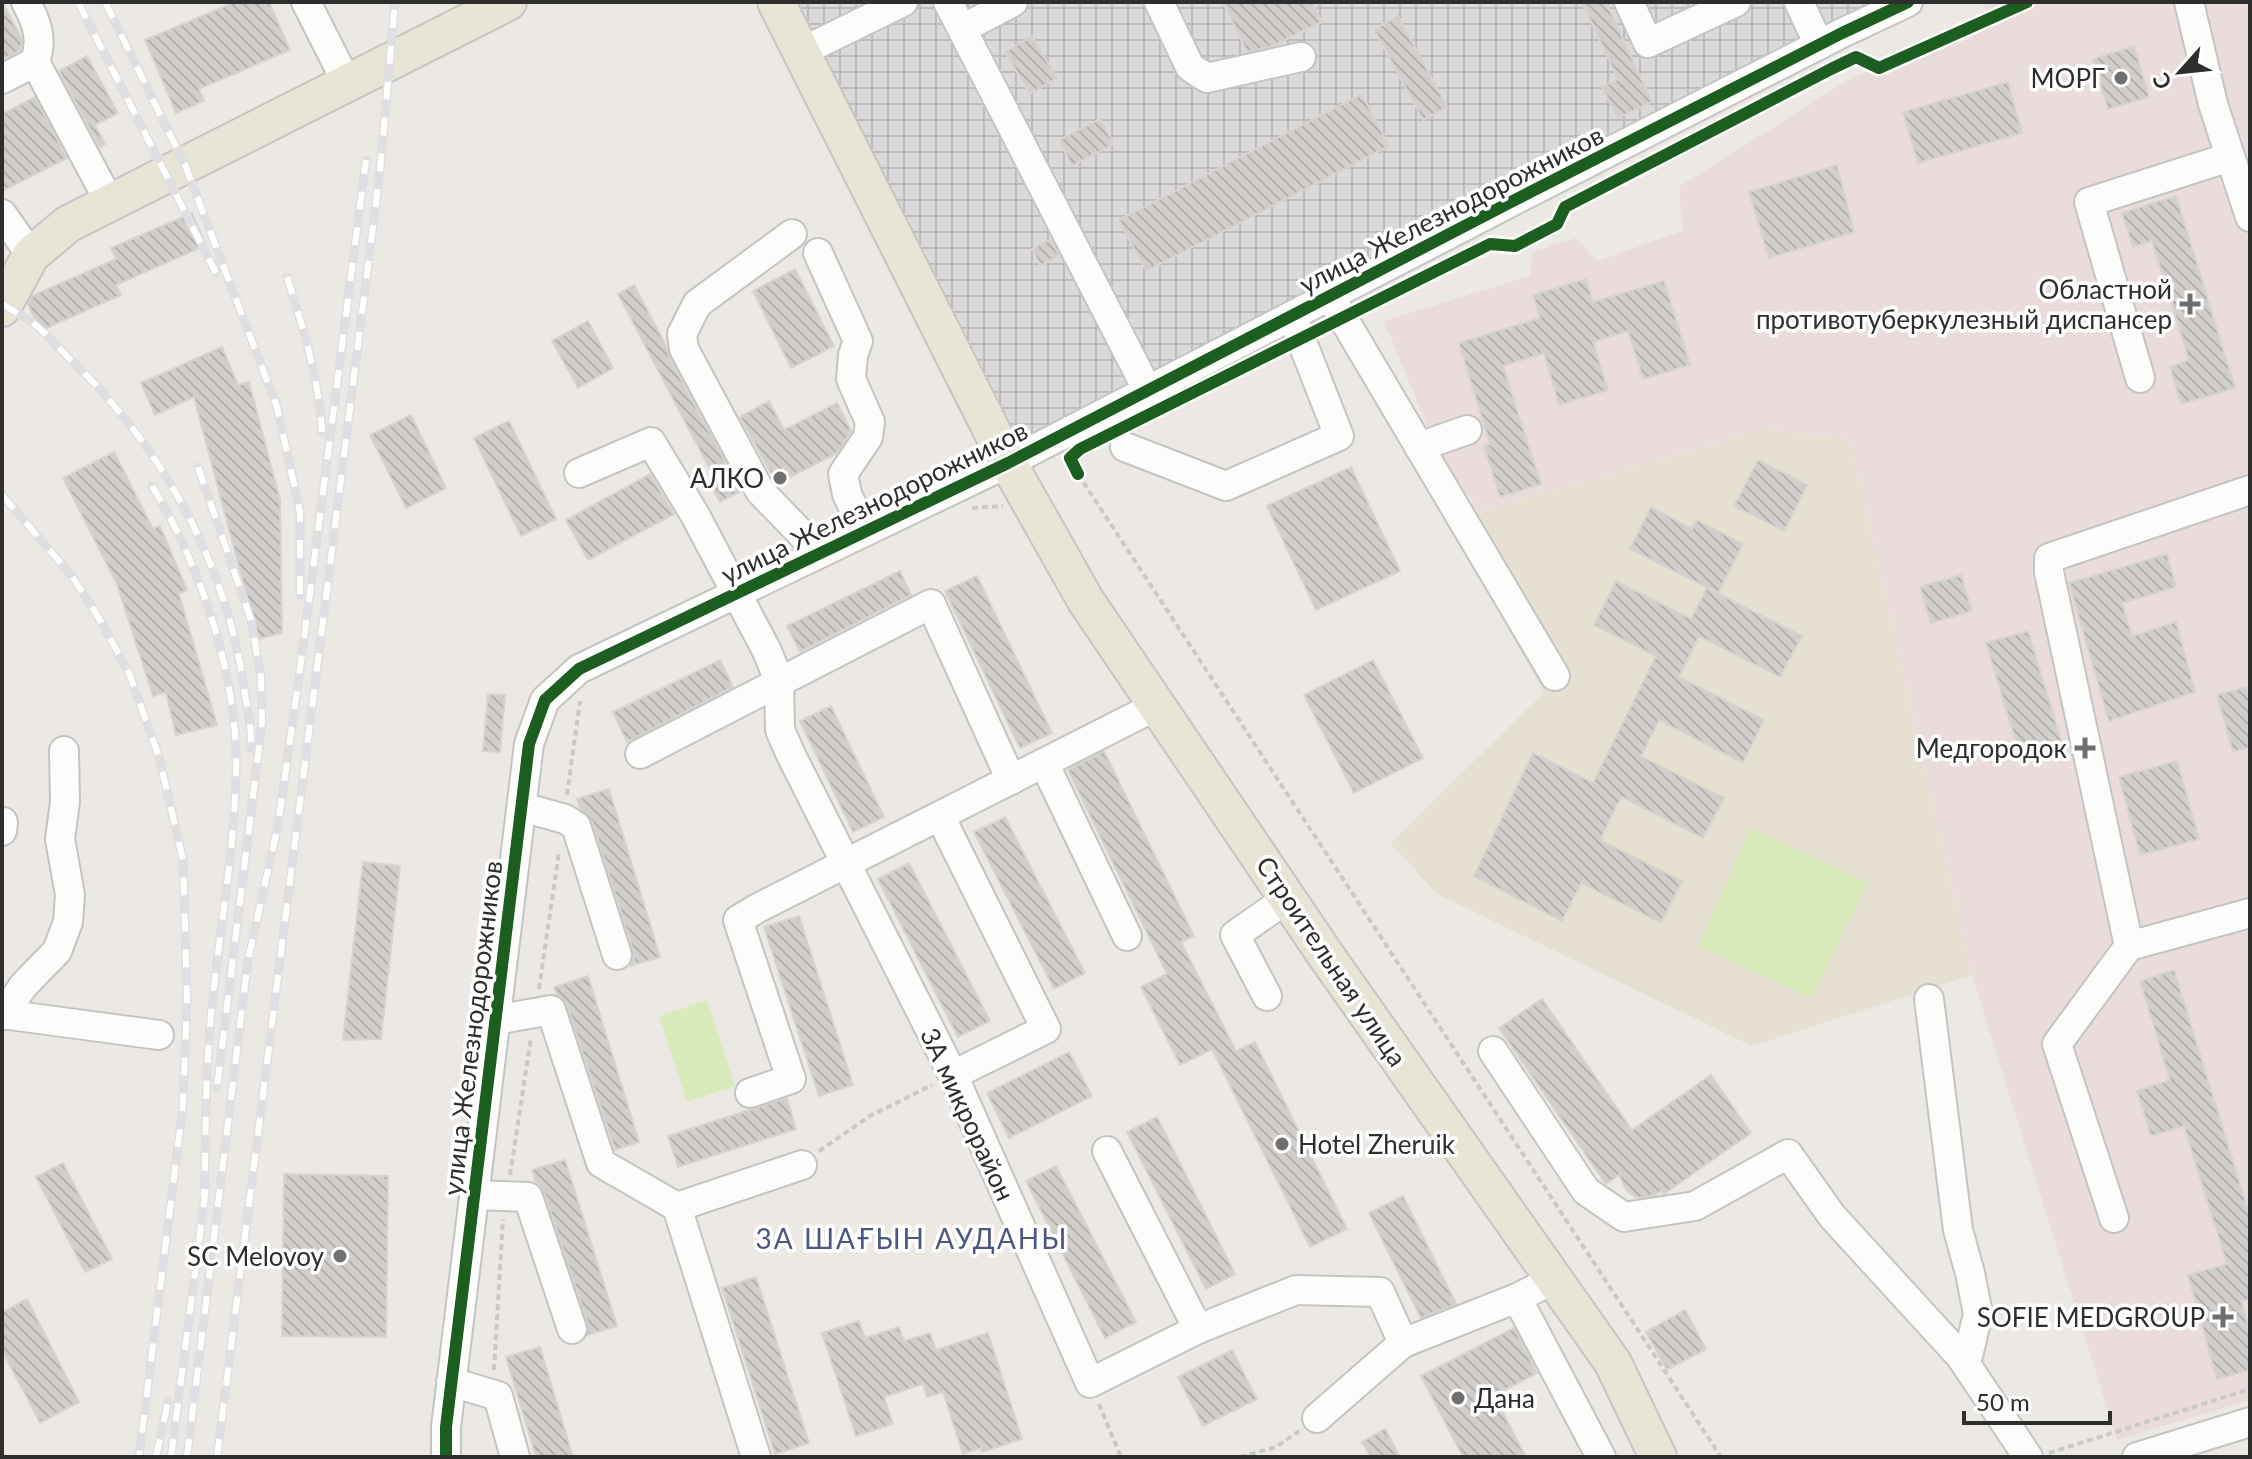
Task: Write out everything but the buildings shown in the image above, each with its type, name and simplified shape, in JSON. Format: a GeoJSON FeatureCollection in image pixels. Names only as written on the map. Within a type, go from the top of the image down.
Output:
{"type":"FeatureCollection","features":[{"type":"Feature","properties":{"kind":"main road"},"geometry":{"type":"LineString","coordinates":[[2,308],[31,255],[68,224],[508,2]]}},
{"type":"Feature","properties":{"kind":"main road","name":"Строительная улица"},"geometry":{"type":"LineString","coordinates":[[776,2],[1008,463],[1086,601],[1288,898],[1613,1363],[1658,1457]]}},
{"type":"Feature","properties":{"kind":"street"},"geometry":{"type":"LineString","coordinates":[[2,79],[35,62],[41,44],[38,28],[26,2]]}},
{"type":"Feature","properties":{"kind":"street"},"geometry":{"type":"LineString","coordinates":[[306,2],[347,83]]}},
{"type":"Feature","properties":{"kind":"street"},"geometry":{"type":"LineString","coordinates":[[801,52],[903,2]]}},
{"type":"Feature","properties":{"kind":"street"},"geometry":{"type":"LineString","coordinates":[[948,2],[1148,391]]}},
{"type":"Feature","properties":{"kind":"street"},"geometry":{"type":"LineString","coordinates":[[962,29],[1013,2]]}},
{"type":"Feature","properties":{"kind":"street"},"geometry":{"type":"LineString","coordinates":[[1159,2],[1190,67],[1207,78],[1301,57]]}},
{"type":"Feature","properties":{"kind":"street"},"geometry":{"type":"LineString","coordinates":[[1629,2],[1648,43],[1736,2]]}},
{"type":"Feature","properties":{"kind":"street"},"geometry":{"type":"LineString","coordinates":[[1799,2],[1819,45]]}},
{"type":"Feature","properties":{"kind":"street","name":"улица Железнодорожников"},"geometry":{"type":"LineString","coordinates":[[446,1457],[451,1382],[529,744],[545,700],[579,669],[1008,463],[1819,45],[1867,11],[1908,2]]}},
{"type":"Feature","properties":{"kind":"street"},"geometry":{"type":"LineString","coordinates":[[2189,2],[2213,104],[2239,166],[2250,217]]}},
{"type":"Feature","properties":{"kind":"street"},"geometry":{"type":"LineString","coordinates":[[35,62],[110,203]]}},
{"type":"Feature","properties":{"kind":"street"},"geometry":{"type":"LineString","coordinates":[[2140,378],[2089,202],[2239,166]]}},
{"type":"Feature","properties":{"kind":"street"},"geometry":{"type":"LineString","coordinates":[[2,214],[31,255]]}},
{"type":"Feature","properties":{"kind":"street"},"geometry":{"type":"LineString","coordinates":[[792,234],[697,304],[682,334],[684,349],[760,491],[819,552]]}},
{"type":"Feature","properties":{"kind":"street"},"geometry":{"type":"LineString","coordinates":[[818,253],[858,341],[851,379],[870,422],[868,437],[843,474],[847,494],[864,531]]}},
{"type":"Feature","properties":{"kind":"street"},"geometry":{"type":"LineString","coordinates":[[1330,296],[1555,676]]}},
{"type":"Feature","properties":{"kind":"street"},"geometry":{"type":"LineString","coordinates":[[1125,447],[1226,486],[1339,436],[1292,316]]}},
{"type":"Feature","properties":{"kind":"street"},"geometry":{"type":"LineString","coordinates":[[1419,447],[1467,430]]}},
{"type":"Feature","properties":{"kind":"street","name":"3А микрорайон"},"geometry":{"type":"LineString","coordinates":[[579,473],[651,442],[695,515],[767,651],[779,681],[780,730],[953,1075],[1090,1383]]}},
{"type":"Feature","properties":{"kind":"street"},"geometry":{"type":"LineString","coordinates":[[2129,946],[2052,587],[2049,558],[2250,490]]}},
{"type":"Feature","properties":{"kind":"street"},"geometry":{"type":"LineString","coordinates":[[640,754],[931,604],[1011,780]]}},
{"type":"Feature","properties":{"kind":"street"},"geometry":{"type":"LineString","coordinates":[[750,1093],[791,1079],[738,920],[1158,705]]}},
{"type":"Feature","properties":{"kind":"street"},"geometry":{"type":"LineString","coordinates":[[64,751],[65,802],[60,839],[70,895],[68,922],[57,951],[23,986],[3,1014],[159,1035]]}},
{"type":"Feature","properties":{"kind":"street"},"geometry":{"type":"LineString","coordinates":[[1044,763],[1127,936]]}},
{"type":"Feature","properties":{"kind":"street"},"geometry":{"type":"LineString","coordinates":[[522,807],[571,821],[579,832],[617,955]]}},
{"type":"Feature","properties":{"kind":"street"},"geometry":{"type":"LineString","coordinates":[[940,816],[1046,1029],[953,1075]]}},
{"type":"Feature","properties":{"kind":"street"},"geometry":{"type":"LineString","coordinates":[[2,831],[3,822]]}},
{"type":"Feature","properties":{"kind":"street"},"geometry":{"type":"LineString","coordinates":[[1267,996],[1235,935],[1288,898]]}},
{"type":"Feature","properties":{"kind":"street"},"geometry":{"type":"LineString","coordinates":[[2114,1218],[2057,1044],[2129,946],[2250,913]]}},
{"type":"Feature","properties":{"kind":"street"},"geometry":{"type":"LineString","coordinates":[[1929,999],[1958,1230],[1978,1314],[1966,1364]]}},
{"type":"Feature","properties":{"kind":"street"},"geometry":{"type":"LineString","coordinates":[[496,1020],[551,1010],[601,1163],[677,1207],[756,1457]]}},
{"type":"Feature","properties":{"kind":"street"},"geometry":{"type":"LineString","coordinates":[[1493,1051],[1586,1191],[1624,1217],[1695,1206],[1788,1154],[1832,1216],[1966,1364],[2028,1457]]}},
{"type":"Feature","properties":{"kind":"street"},"geometry":{"type":"LineString","coordinates":[[1107,1151],[1198,1329]]}},
{"type":"Feature","properties":{"kind":"street"},"geometry":{"type":"LineString","coordinates":[[677,1207],[802,1165]]}},
{"type":"Feature","properties":{"kind":"street"},"geometry":{"type":"LineString","coordinates":[[474,1195],[528,1197],[572,1329]]}},
{"type":"Feature","properties":{"kind":"street"},"geometry":{"type":"LineString","coordinates":[[1317,1418],[1403,1343],[1517,1298],[1554,1279]]}},
{"type":"Feature","properties":{"kind":"street"},"geometry":{"type":"LineString","coordinates":[[1090,1383],[1198,1329],[1296,1290],[1380,1292],[1403,1343]]}},
{"type":"Feature","properties":{"kind":"street"},"geometry":{"type":"LineString","coordinates":[[1517,1298],[1601,1457]]}},
{"type":"Feature","properties":{"kind":"street"},"geometry":{"type":"LineString","coordinates":[[451,1382],[498,1396],[515,1457]]}},
{"type":"Feature","properties":{"kind":"street"},"geometry":{"type":"LineString","coordinates":[[2137,1457],[2213,1446],[2250,1422]]}},
{"type":"Feature","properties":{"kind":"path"},"geometry":{"type":"LineString","coordinates":[[1076,470],[1721,1457]]}},
{"type":"Feature","properties":{"kind":"path"},"geometry":{"type":"LineString","coordinates":[[966,509],[1004,506]]}},
{"type":"Feature","properties":{"kind":"path"},"geometry":{"type":"LineString","coordinates":[[492,1395],[506,1196],[581,696]]}},
{"type":"Feature","properties":{"kind":"path"},"geometry":{"type":"LineString","coordinates":[[802,1165],[833,1139],[870,1116],[953,1075]]}},
{"type":"Feature","properties":{"kind":"path"},"geometry":{"type":"LineString","coordinates":[[1090,1383],[1121,1457]]}},
{"type":"Feature","properties":{"kind":"path"},"geometry":{"type":"LineString","coordinates":[[2036,1457],[2250,1389]]}},
{"type":"Feature","properties":{"kind":"path"},"geometry":{"type":"LineString","coordinates":[[1240,1457],[1276,1447],[1317,1418]]}},
{"type":"Feature","properties":{"kind":"shaded area"},"geometry":{"type":"Polygon","coordinates":[[[776,2],[1908,2],[1008,463],[776,2]]]}},
{"type":"Feature","properties":{"kind":"shaded area","name":"Медгородок"},"geometry":{"type":"Polygon","coordinates":[[[2250,2],[2250,1400],[2117,1440],[1972,975],[1850,440],[1765,429],[1448,521],[1474,502],[1446,472],[1384,321],[1530,276],[1533,252],[1576,238],[1597,261],[1683,231],[1679,187],[1853,77],[1991,27],[1984,4],[2250,2]]]}},
{"type":"Feature","properties":{"kind":"shaded area"},"geometry":{"type":"Polygon","coordinates":[[[1765,429],[1850,440],[1972,975],[1752,1046],[1437,894],[1390,843],[1544,693],[1448,521],[1765,429]]]}},
{"type":"Feature","properties":{"kind":"green space"},"geometry":{"type":"Polygon","coordinates":[[[1751,828],[1867,883],[1812,998],[1698,946],[1751,828]]]}},
{"type":"Feature","properties":{"kind":"green space"},"geometry":{"type":"Polygon","coordinates":[[[707,1000],[735,1086],[687,1102],[659,1016],[707,1000]]]}},
{"type":"Feature","properties":{"kind":"railway"},"geometry":{"type":"LineString","coordinates":[[78,2],[216,273]]}},
{"type":"Feature","properties":{"kind":"railway"},"geometry":{"type":"LineString","coordinates":[[105,2],[185,165],[277,407],[300,512],[300,596]]}},
{"type":"Feature","properties":{"kind":"railway"},"geometry":{"type":"LineString","coordinates":[[217,1457],[380,171],[395,2]]}},
{"type":"Feature","properties":{"kind":"railway"},"geometry":{"type":"LineString","coordinates":[[187,1457],[248,960],[278,825],[366,160]]}},
{"type":"Feature","properties":{"kind":"railway"},"geometry":{"type":"LineString","coordinates":[[287,277],[314,373],[322,432]]}},
{"type":"Feature","properties":{"kind":"railway"},"geometry":{"type":"LineString","coordinates":[[2,304],[38,327],[105,395],[135,431],[185,510],[206,553],[235,642],[249,718],[251,748]]}},
{"type":"Feature","properties":{"kind":"railway"},"geometry":{"type":"LineString","coordinates":[[198,467],[251,620],[261,678],[262,723],[217,1087]]}},
{"type":"Feature","properties":{"kind":"railway"},"geometry":{"type":"LineString","coordinates":[[152,486],[186,551],[214,624],[224,662],[235,738],[235,808],[209,1040],[204,1198]]}},
{"type":"Feature","properties":{"kind":"railway"},"geometry":{"type":"LineString","coordinates":[[2,495],[72,576],[129,673],[159,757],[183,860],[187,1000],[183,1105],[139,1457]]}},
{"type":"Feature","properties":{"kind":"railway"},"geometry":{"type":"LineString","coordinates":[[171,1457],[206,1187]]}},
{"type":"Feature","properties":{"kind":"railway"},"geometry":{"type":"LineString","coordinates":[[156,1457],[168,1402]]}},
{"type":"Feature","properties":{"kind":"cycle path"},"geometry":{"type":"LineString","coordinates":[[446,1457],[446,1427],[529,744],[545,700],[579,669],[1008,463],[1509,203],[1908,2]]}},
{"type":"Feature","properties":{"kind":"cycle path"},"geometry":{"type":"LineString","coordinates":[[1078,474],[1070,458],[1080,449],[1490,244],[1515,246],[1557,224],[1565,207],[1831,69],[1856,57],[1879,68],[2027,2]]}},
{"type":"Feature","properties":{"kind":"place","name":"МОРГ"},"geometry":{"type":"Point","coordinates":[2121,78]}},
{"type":"Feature","properties":{"kind":"place","name":"Областной противотуберкулезный диспансер"},"geometry":{"type":"Point","coordinates":[2190,304]}},
{"type":"Feature","properties":{"kind":"place","name":"АЛКО"},"geometry":{"type":"Point","coordinates":[780,478]}},
{"type":"Feature","properties":{"kind":"place","name":"Медгородок"},"geometry":{"type":"Point","coordinates":[2085,748]}},
{"type":"Feature","properties":{"kind":"place","name":"Hotel Zheruik"},"geometry":{"type":"Point","coordinates":[1282,1144]}},
{"type":"Feature","properties":{"kind":"place","name":"SC Melovoy"},"geometry":{"type":"Point","coordinates":[340,1256]}},
{"type":"Feature","properties":{"kind":"place","name":"SOFIE MEDGROUP"},"geometry":{"type":"Point","coordinates":[2223,1317]}},
{"type":"Feature","properties":{"kind":"place","name":"Дана"},"geometry":{"type":"Point","coordinates":[1458,1398]}},
{"type":"Feature","properties":{"kind":"district","name":"3А ШАҒЫН АУДАНЫ"},"geometry":{"type":"Point","coordinates":[912,1238]}}]}
